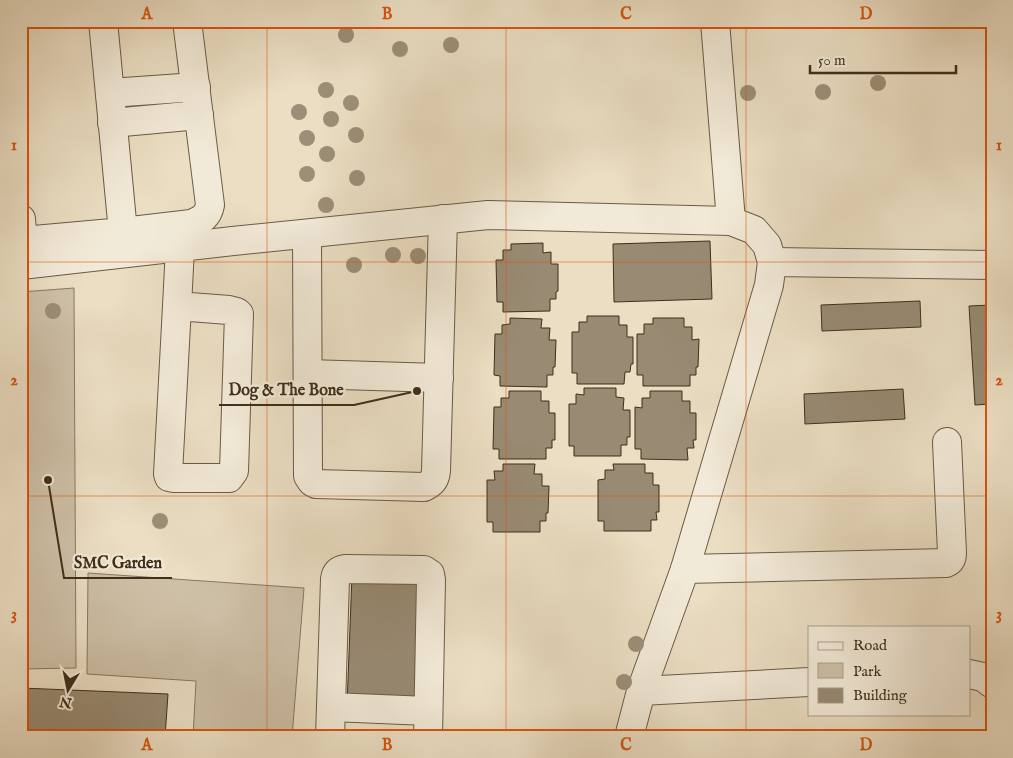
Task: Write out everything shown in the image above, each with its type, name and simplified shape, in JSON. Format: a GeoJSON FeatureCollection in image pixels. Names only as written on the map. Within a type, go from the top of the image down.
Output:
{"type":"FeatureCollection","features":[{"type":"Feature","properties":{"kind":"street"},"geometry":{"type":"LineString","coordinates":[[103,21],[123,232]]}},
{"type":"Feature","properties":{"kind":"street"},"geometry":{"type":"LineString","coordinates":[[60,250],[123,232],[191,224],[200,221],[208,214],[210,205],[187,21]]}},
{"type":"Feature","properties":{"kind":"street"},"geometry":{"type":"LineString","coordinates":[[715,21],[731,221]]}},
{"type":"Feature","properties":{"kind":"street"},"geometry":{"type":"LineString","coordinates":[[110,93],[196,87]]}},
{"type":"Feature","properties":{"kind":"street"},"geometry":{"type":"LineString","coordinates":[[112,123],[199,115]]}},
{"type":"Feature","properties":{"kind":"street"},"geometry":{"type":"LineString","coordinates":[[22,241],[60,250],[180,248],[488,215],[731,221],[754,230],[767,245],[772,262],[766,294],[685,569],[641,691],[628,737]]}},
{"type":"Feature","properties":{"kind":"street"},"geometry":{"type":"LineString","coordinates":[[307,234],[308,476],[316,484],[424,487],[431,484],[435,478],[436,471],[443,219]]}},
{"type":"Feature","properties":{"kind":"street"},"geometry":{"type":"LineString","coordinates":[[177,306],[229,310],[239,314],[234,471],[230,478],[173,478],[168,474],[180,248]]}},
{"type":"Feature","properties":{"kind":"street"},"geometry":{"type":"LineString","coordinates":[[772,262],[992,265]]}},
{"type":"Feature","properties":{"kind":"street"},"geometry":{"type":"LineString","coordinates":[[308,374],[439,378]]}},
{"type":"Feature","properties":{"kind":"street"},"geometry":{"type":"LineString","coordinates":[[685,569],[946,564],[952,559],[947,442]]}},
{"type":"Feature","properties":{"kind":"street"},"geometry":{"type":"LineString","coordinates":[[330,737],[331,707],[336,574],[339,570],[345,569],[424,570],[430,574],[428,724],[331,707]]}},
{"type":"Feature","properties":{"kind":"street"},"geometry":{"type":"LineString","coordinates":[[970,674],[983,677],[992,684]]}},
{"type":"Feature","properties":{"kind":"street"},"geometry":{"type":"LineString","coordinates":[[641,691],[808,682]]}},
{"type":"Feature","properties":{"kind":"green space"},"geometry":{"type":"Polygon","coordinates":[[[74,288],[76,668],[21,669],[21,292],[74,288]]]}},
{"type":"Feature","properties":{"kind":"green space"},"geometry":{"type":"Polygon","coordinates":[[[88,573],[304,588],[292,737],[193,737],[196,681],[87,674],[88,573]]]}},
{"type":"Feature","properties":{"kind":"building"},"geometry":{"type":"Polygon","coordinates":[[[710,241],[712,299],[614,302],[613,244],[710,241]]]}},
{"type":"Feature","properties":{"kind":"building"},"geometry":{"type":"Polygon","coordinates":[[[543,243],[543,253],[551,252],[551,264],[558,264],[558,291],[556,292],[556,299],[550,299],[550,311],[503,312],[503,302],[497,302],[496,260],[503,260],[503,250],[511,250],[511,244],[543,243]]]}},
{"type":"Feature","properties":{"kind":"building"},"geometry":{"type":"Polygon","coordinates":[[[920,301],[921,327],[822,331],[821,305],[920,301]]]}},
{"type":"Feature","properties":{"kind":"building"},"geometry":{"type":"Polygon","coordinates":[[[992,305],[992,404],[975,405],[969,306],[992,305]]]}},
{"type":"Feature","properties":{"kind":"building"},"geometry":{"type":"Polygon","coordinates":[[[587,316],[619,316],[619,325],[627,325],[627,337],[633,337],[633,364],[631,364],[630,372],[625,372],[624,384],[577,384],[577,373],[572,373],[572,332],[579,332],[579,322],[587,322],[587,316]]]}},
{"type":"Feature","properties":{"kind":"building"},"geometry":{"type":"Polygon","coordinates":[[[510,318],[542,319],[541,328],[550,328],[549,340],[556,340],[555,367],[553,367],[553,375],[547,375],[547,387],[500,386],[500,376],[494,375],[495,334],[502,334],[502,325],[510,324],[510,318]]]}},
{"type":"Feature","properties":{"kind":"building"},"geometry":{"type":"Polygon","coordinates":[[[653,318],[684,318],[684,327],[692,327],[692,340],[699,339],[698,367],[696,367],[696,375],[690,375],[690,386],[643,386],[643,375],[637,375],[637,334],[644,334],[644,324],[653,324],[653,318]]]}},
{"type":"Feature","properties":{"kind":"building"},"geometry":{"type":"Polygon","coordinates":[[[584,388],[616,388],[616,397],[624,398],[623,410],[630,410],[630,437],[627,437],[627,445],[621,445],[621,456],[574,456],[574,446],[569,446],[569,404],[576,404],[576,394],[584,395],[584,388]]]}},
{"type":"Feature","properties":{"kind":"building"},"geometry":{"type":"Polygon","coordinates":[[[903,389],[905,419],[805,424],[804,394],[903,389]]]}},
{"type":"Feature","properties":{"kind":"building"},"geometry":{"type":"Polygon","coordinates":[[[509,391],[541,391],[541,401],[549,401],[549,413],[555,413],[555,440],[552,440],[552,448],[546,448],[546,459],[499,459],[499,449],[493,449],[494,407],[501,407],[501,398],[509,398],[509,391]]]}},
{"type":"Feature","properties":{"kind":"building"},"geometry":{"type":"Polygon","coordinates":[[[650,391],[682,391],[682,401],[690,401],[690,413],[696,413],[696,440],[693,440],[694,448],[687,448],[688,460],[641,459],[641,449],[635,449],[635,407],[642,408],[642,398],[650,398],[650,391]]]}},
{"type":"Feature","properties":{"kind":"building"},"geometry":{"type":"Polygon","coordinates":[[[503,464],[535,464],[534,474],[542,474],[542,486],[549,486],[548,513],[546,513],[546,521],[540,521],[540,532],[493,532],[493,522],[487,522],[487,480],[495,480],[494,471],[503,471],[503,464]]]}},
{"type":"Feature","properties":{"kind":"building"},"geometry":{"type":"Polygon","coordinates":[[[613,464],[645,464],[645,473],[653,473],[653,485],[659,485],[659,512],[656,512],[657,520],[651,520],[651,531],[604,531],[604,521],[598,521],[598,480],[605,479],[605,470],[614,470],[613,464]]]}},
{"type":"Feature","properties":{"kind":"building"},"geometry":{"type":"Polygon","coordinates":[[[352,575],[422,578],[417,708],[347,706],[352,575]]]}},
{"type":"Feature","properties":{"kind":"building"},"geometry":{"type":"Polygon","coordinates":[[[21,688],[168,694],[165,737],[21,737],[21,688]]]}},
{"type":"Feature","properties":{"kind":"place","name":"Dog & The Bone"},"geometry":{"type":"Point","coordinates":[417,391]}},
{"type":"Feature","properties":{"kind":"place","name":"SMC Garden"},"geometry":{"type":"Point","coordinates":[48,480]}}]}
